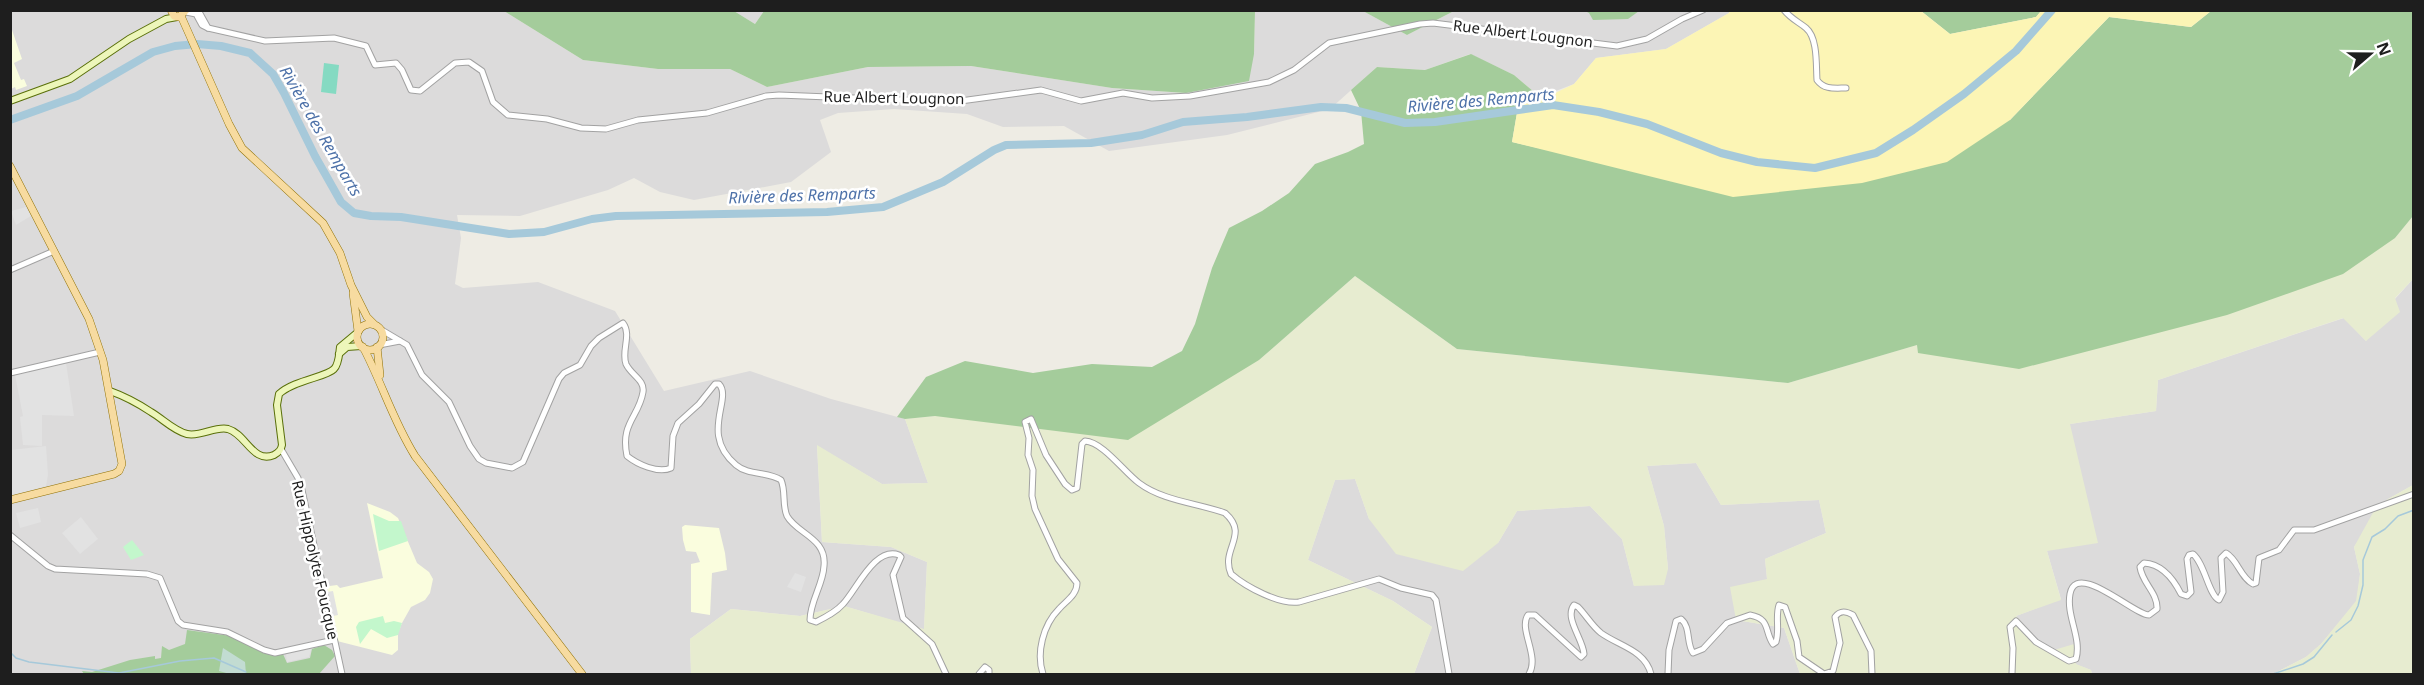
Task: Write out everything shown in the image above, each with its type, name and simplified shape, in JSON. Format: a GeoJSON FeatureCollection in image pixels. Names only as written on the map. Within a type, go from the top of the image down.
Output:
{"type":"FeatureCollection","features":[{"type":"Feature","properties":{"kind":"main road"},"geometry":{"type":"LineString","coordinates":[[166,19],[170,10],[182,14]]}},
{"type":"Feature","properties":{"kind":"main road"},"geometry":{"type":"LineString","coordinates":[[10,101],[70,79],[120,45],[166,19],[182,14]]}},
{"type":"Feature","properties":{"kind":"main road"},"geometry":{"type":"LineString","coordinates":[[182,14],[186,29],[242,148],[323,224],[340,253],[351,285],[367,317],[377,327],[382,337],[378,346],[382,389]]}},
{"type":"Feature","properties":{"kind":"main road"},"geometry":{"type":"LineString","coordinates":[[10,166],[89,319],[110,391],[123,464],[119,471],[10,500]]}},
{"type":"Feature","properties":{"kind":"main road"},"geometry":{"type":"LineString","coordinates":[[351,285],[358,332],[357,340],[362,346],[394,418],[421,464],[582,675]]}},
{"type":"Feature","properties":{"kind":"main road"},"geometry":{"type":"LineString","coordinates":[[110,391],[187,434],[228,429],[257,454],[264,457],[281,449],[277,397],[294,383],[332,371],[336,366],[342,345],[364,325],[377,327]]}},
{"type":"Feature","properties":{"kind":"main road"},"geometry":{"type":"LineString","coordinates":[[339,354],[347,347],[362,346],[369,349],[378,346]]}},
{"type":"Feature","properties":{"kind":"street"},"geometry":{"type":"LineString","coordinates":[[198,10],[208,28]]}},
{"type":"Feature","properties":{"kind":"street","name":"Rue Albert Lougnon"},"geometry":{"type":"LineString","coordinates":[[182,14],[196,14],[202,25],[208,28],[270,41],[334,38],[366,46],[375,65],[393,62],[399,65],[411,90],[415,92],[420,91],[455,63],[469,62],[482,71],[494,102],[508,115],[547,119],[593,129],[606,129],[638,120],[707,113],[766,96],[779,95],[953,102],[1041,90],[1081,101],[1123,93],[1152,98],[1190,96],[1269,82],[1294,70],[1329,43],[1420,24],[1433,23],[1617,46],[1647,39],[1703,10]]}},
{"type":"Feature","properties":{"kind":"street"},"geometry":{"type":"LineString","coordinates":[[1784,10],[1809,32],[1813,41],[1817,80],[1820,85],[1827,88],[1846,88]]}},
{"type":"Feature","properties":{"kind":"street"},"geometry":{"type":"LineString","coordinates":[[10,270],[54,251]]}},
{"type":"Feature","properties":{"kind":"street"},"geometry":{"type":"LineString","coordinates":[[377,327],[407,345],[428,382],[449,402],[476,455],[486,463],[512,468],[523,462],[559,379],[564,373],[580,365],[591,345],[623,322],[626,332],[626,364],[641,382],[643,391],[627,429],[627,456],[657,469],[671,468],[673,436],[678,423],[699,404],[715,384],[719,384],[723,392],[717,426],[718,439],[726,454],[737,466],[781,480],[785,492],[786,514],[813,538],[824,557],[822,578],[810,612],[810,620],[816,622],[842,606],[861,578],[880,558],[887,554],[899,555],[901,557],[893,575],[903,618],[932,644],[946,675]]}},
{"type":"Feature","properties":{"kind":"street"},"geometry":{"type":"LineString","coordinates":[[378,346],[402,340]]}},
{"type":"Feature","properties":{"kind":"street"},"geometry":{"type":"LineString","coordinates":[[10,373],[100,351]]}},
{"type":"Feature","properties":{"kind":"street"},"geometry":{"type":"LineString","coordinates":[[1043,675],[1039,657],[1047,628],[1056,611],[1074,594],[1077,583],[1058,559],[1035,509],[1032,496],[1033,470],[1028,455],[1029,438],[1026,422],[1031,419],[1046,455],[1065,484],[1072,490],[1077,488],[1082,444],[1090,441],[1102,449],[1129,476],[1150,490],[1226,513],[1233,520],[1236,528],[1236,537],[1228,559],[1232,574],[1278,600],[1290,603],[1299,602],[1380,579],[1401,588],[1432,595],[1436,600],[1449,675]]}},
{"type":"Feature","properties":{"kind":"street","name":"Rue Hippolyte Foucque"},"geometry":{"type":"LineString","coordinates":[[281,449],[298,478],[302,490],[342,675]]}},
{"type":"Feature","properties":{"kind":"street"},"geometry":{"type":"LineString","coordinates":[[2012,675],[2013,648],[2010,627],[2016,621],[2036,642],[2069,661],[2076,659],[2070,594],[2074,587],[2082,583],[2092,584],[2138,613],[2149,615],[2157,609],[2157,603],[2141,574],[2140,567],[2144,563],[2149,563],[2167,574],[2174,579],[2181,594],[2187,596],[2191,592],[2187,559],[2193,554],[2202,566],[2214,597],[2219,600],[2223,592],[2221,558],[2226,553],[2232,557],[2246,580],[2253,584],[2256,583],[2258,576],[2259,558],[2279,550],[2294,530],[2314,530],[2414,494]]}},
{"type":"Feature","properties":{"kind":"street"},"geometry":{"type":"LineString","coordinates":[[10,536],[55,569],[147,574],[160,578],[178,621],[183,625],[227,632],[275,653],[334,640]]}},
{"type":"Feature","properties":{"kind":"street"},"geometry":{"type":"LineString","coordinates":[[1668,675],[1669,650],[1676,621],[1681,619],[1686,623],[1690,650],[1693,653],[1703,649],[1727,623],[1750,615],[1763,621],[1769,628],[1773,644],[1778,634],[1776,614],[1779,605],[1782,604],[1797,641],[1799,657],[1824,674],[1833,671],[1840,644],[1835,617],[1844,611],[1853,615],[1872,651],[1872,675]]}},
{"type":"Feature","properties":{"kind":"street"},"geometry":{"type":"LineString","coordinates":[[1529,675],[1533,662],[1525,622],[1528,615],[1535,615],[1581,657],[1584,654],[1572,619],[1571,611],[1574,605],[1598,630],[1641,656],[1648,663],[1651,675]]}},
{"type":"Feature","properties":{"kind":"street"},"geometry":{"type":"LineString","coordinates":[[980,675],[985,667],[989,670],[989,675]]}},
{"type":"Feature","properties":{"kind":"shaded area"},"geometry":{"type":"Polygon","coordinates":[[[10,11],[504,11],[583,60],[658,69],[730,69],[767,87],[868,67],[971,66],[1112,88],[1186,93],[1254,54],[1255,11],[1363,11],[1407,35],[1454,11],[1729,11],[1729,13],[1666,49],[1596,58],[1574,84],[1540,97],[1514,75],[1470,54],[1425,70],[1377,67],[1330,109],[1227,135],[1109,151],[1064,126],[1003,127],[967,114],[894,109],[838,113],[820,120],[831,152],[791,182],[694,200],[660,192],[634,178],[608,190],[520,216],[457,215],[461,238],[455,284],[463,288],[538,282],[615,311],[664,391],[750,371],[831,399],[905,419],[928,483],[882,484],[817,446],[822,542],[891,547],[927,562],[924,630],[844,606],[800,616],[731,609],[690,639],[691,674],[11,674],[10,11]]]}},
{"type":"Feature","properties":{"kind":"shaded area"},"geometry":{"type":"Polygon","coordinates":[[[734,11],[764,11],[755,24],[734,11]]]}},
{"type":"Feature","properties":{"kind":"shaded area"},"geometry":{"type":"Polygon","coordinates":[[[12,30],[22,59],[14,63],[21,80],[24,79],[27,86],[16,90],[15,87],[11,89],[12,30]]]}},
{"type":"Feature","properties":{"kind":"shaded area"},"geometry":{"type":"Polygon","coordinates":[[[26,207],[31,216],[16,225],[11,211],[26,207]]]}},
{"type":"Feature","properties":{"kind":"shaded area"},"geometry":{"type":"Polygon","coordinates":[[[2413,216],[2413,279],[2395,298],[2400,312],[2366,341],[2343,318],[2158,380],[2156,411],[2070,424],[2098,543],[2047,551],[2061,600],[2016,616],[2037,639],[2054,650],[2074,644],[2076,664],[2091,670],[2092,674],[1800,674],[1784,628],[1736,620],[1730,587],[1767,579],[1765,559],[1826,533],[1819,500],[1721,505],[1696,463],[1647,466],[1664,526],[1668,569],[1664,585],[1634,586],[1622,539],[1590,506],[1517,511],[1498,543],[1463,571],[1396,554],[1369,519],[1355,479],[1335,480],[1308,560],[1393,601],[1432,627],[1414,674],[691,674],[690,639],[731,609],[800,616],[844,606],[924,629],[927,562],[891,547],[822,542],[817,445],[882,484],[928,483],[905,419],[935,416],[1259,360],[1355,276],[1457,349],[1788,383],[1917,345],[2395,238],[2413,216]]]}},
{"type":"Feature","properties":{"kind":"shaded area"},"geometry":{"type":"Polygon","coordinates":[[[2413,279],[2413,485],[2388,499],[2354,547],[2360,574],[2357,601],[2321,644],[2306,657],[2273,674],[2092,674],[2091,670],[2075,664],[2037,639],[2016,616],[2061,599],[2047,551],[2070,424],[2156,411],[2158,380],[2344,318],[2366,341],[2395,299],[2413,279]]]}},
{"type":"Feature","properties":{"kind":"shaded area"},"geometry":{"type":"Polygon","coordinates":[[[66,363],[74,416],[42,415],[42,446],[23,445],[20,417],[23,416],[15,375],[66,363]]]}},
{"type":"Feature","properties":{"kind":"shaded area"},"geometry":{"type":"Polygon","coordinates":[[[46,446],[48,475],[46,486],[11,496],[11,450],[46,446]]]}},
{"type":"Feature","properties":{"kind":"shaded area"},"geometry":{"type":"Polygon","coordinates":[[[1696,463],[1721,505],[1819,500],[1826,533],[1765,559],[1767,579],[1736,620],[1784,628],[1800,674],[1414,674],[1432,627],[1393,601],[1308,560],[1335,480],[1355,479],[1369,519],[1498,543],[1517,511],[1590,506],[1622,539],[1634,586],[1668,569],[1664,526],[1647,466],[1696,463]]]}},
{"type":"Feature","properties":{"kind":"shaded area"},"geometry":{"type":"Polygon","coordinates":[[[2413,485],[2413,674],[2273,674],[2306,657],[2321,644],[2356,601],[2360,574],[2354,547],[2375,509],[2413,485]]]}},
{"type":"Feature","properties":{"kind":"shaded area"},"geometry":{"type":"Polygon","coordinates":[[[367,503],[390,512],[398,518],[417,563],[429,572],[433,579],[430,593],[425,600],[411,607],[402,623],[398,633],[398,650],[392,655],[337,641],[322,587],[337,585],[340,588],[383,578],[367,503]]]}},
{"type":"Feature","properties":{"kind":"shaded area"},"geometry":{"type":"Polygon","coordinates":[[[38,508],[41,522],[20,528],[16,513],[38,508]]]}},
{"type":"Feature","properties":{"kind":"shaded area"},"geometry":{"type":"Polygon","coordinates":[[[81,517],[98,539],[80,554],[62,533],[81,517]]]}},
{"type":"Feature","properties":{"kind":"shaded area"},"geometry":{"type":"Polygon","coordinates":[[[685,525],[719,528],[727,570],[712,573],[710,615],[691,612],[691,564],[700,562],[696,552],[686,551],[682,527],[685,525]]]}},
{"type":"Feature","properties":{"kind":"shaded area"},"geometry":{"type":"Polygon","coordinates":[[[795,573],[806,577],[801,592],[787,587],[795,573]]]}},
{"type":"Feature","properties":{"kind":"shaded area"},"geometry":{"type":"Polygon","coordinates":[[[333,591],[338,615],[333,616],[327,592],[333,591]]]}},
{"type":"Feature","properties":{"kind":"shaded area"},"geometry":{"type":"Polygon","coordinates":[[[223,648],[245,662],[246,674],[219,671],[223,648]]]}},
{"type":"Feature","properties":{"kind":"shaded area"},"geometry":{"type":"Polygon","coordinates":[[[311,649],[309,657],[287,662],[286,654],[311,649]]]}},
{"type":"Feature","properties":{"kind":"green space"},"geometry":{"type":"Polygon","coordinates":[[[504,11],[734,11],[755,24],[764,11],[1255,11],[1254,54],[1249,81],[1186,93],[1112,88],[971,66],[868,67],[767,87],[730,69],[658,69],[583,60],[504,11]]]}},
{"type":"Feature","properties":{"kind":"green space"},"geometry":{"type":"Polygon","coordinates":[[[1363,11],[1454,11],[1407,35],[1363,11]]]}},
{"type":"Feature","properties":{"kind":"green space"},"geometry":{"type":"Polygon","coordinates":[[[1585,11],[1639,11],[1628,19],[1593,20],[1585,11]]]}},
{"type":"Feature","properties":{"kind":"green space"},"geometry":{"type":"Polygon","coordinates":[[[1921,11],[2041,11],[2036,17],[1950,34],[1921,11]]]}},
{"type":"Feature","properties":{"kind":"green space"},"geometry":{"type":"Polygon","coordinates":[[[2211,11],[2413,11],[2413,216],[2395,238],[2343,274],[2227,315],[2019,369],[1918,353],[1917,345],[1788,383],[1457,349],[1355,276],[1259,360],[1128,440],[935,416],[905,419],[897,417],[926,377],[965,361],[1033,373],[1092,364],[1152,367],[1182,351],[1195,324],[1212,268],[1229,228],[1262,211],[1289,193],[1315,164],[1364,144],[1361,111],[1351,90],[1377,67],[1425,70],[1471,54],[1514,75],[1540,97],[1519,101],[1512,142],[1543,149],[2010,120],[2109,17],[2191,27],[2211,11]]]}},
{"type":"Feature","properties":{"kind":"green space"},"geometry":{"type":"Polygon","coordinates":[[[324,63],[339,65],[336,94],[321,92],[324,63]]]}},
{"type":"Feature","properties":{"kind":"green space"},"geometry":{"type":"Polygon","coordinates":[[[373,514],[389,521],[401,521],[408,541],[379,551],[373,514]]]}},
{"type":"Feature","properties":{"kind":"green space"},"geometry":{"type":"Polygon","coordinates":[[[132,540],[144,555],[131,560],[123,547],[132,540]]]}},
{"type":"Feature","properties":{"kind":"green space"},"geometry":{"type":"Polygon","coordinates":[[[383,616],[385,623],[394,621],[402,623],[398,635],[387,638],[371,629],[360,644],[356,627],[359,622],[383,616]]]}},
{"type":"Feature","properties":{"kind":"green space"},"geometry":{"type":"Polygon","coordinates":[[[187,630],[231,636],[264,653],[283,654],[287,663],[310,658],[312,649],[324,645],[332,650],[335,656],[319,674],[84,674],[82,671],[92,672],[130,660],[155,656],[155,659],[161,658],[162,646],[169,650],[185,644],[187,630]]]}},
{"type":"Feature","properties":{"kind":"sand","name":"Rivière des Remparts"},"geometry":{"type":"Polygon","coordinates":[[[1729,11],[1921,11],[1950,34],[2036,17],[2041,11],[2211,11],[2191,27],[2109,17],[2010,120],[1947,162],[1862,183],[1733,197],[1512,142],[1519,101],[1553,94],[1574,84],[1596,58],[1666,49],[1729,11]]]}},
{"type":"Feature","properties":{"kind":"waterway","name":"Rivière des Remparts"},"geometry":{"type":"LineString","coordinates":[[10,120],[77,96],[153,52],[175,46],[197,44],[221,46],[250,53],[273,74],[341,202],[354,213],[401,217],[509,234],[544,232],[592,219],[616,216],[827,212],[883,207],[943,182],[1006,145],[1091,143],[1142,135],[1183,122],[1247,117],[1321,107],[1346,108],[1405,123],[1435,122],[1553,105],[1599,112],[1647,124],[1721,153],[1757,162],[1815,168],[1876,153],[1913,130],[1964,94],[2016,51],[2052,10]]}},
{"type":"Feature","properties":{"kind":"waterway"},"geometry":{"type":"LineString","coordinates":[[2336,632],[2351,620],[2358,606],[2363,585],[2363,560],[2372,537],[2385,529],[2398,516],[2414,510]]}},
{"type":"Feature","properties":{"kind":"waterway"},"geometry":{"type":"LineString","coordinates":[[2273,674],[2303,664],[2314,657],[2332,635]]}},
{"type":"Feature","properties":{"kind":"waterway"},"geometry":{"type":"LineString","coordinates":[[10,652],[16,658],[29,662],[119,673],[180,661],[214,658],[246,672]]}}]}
